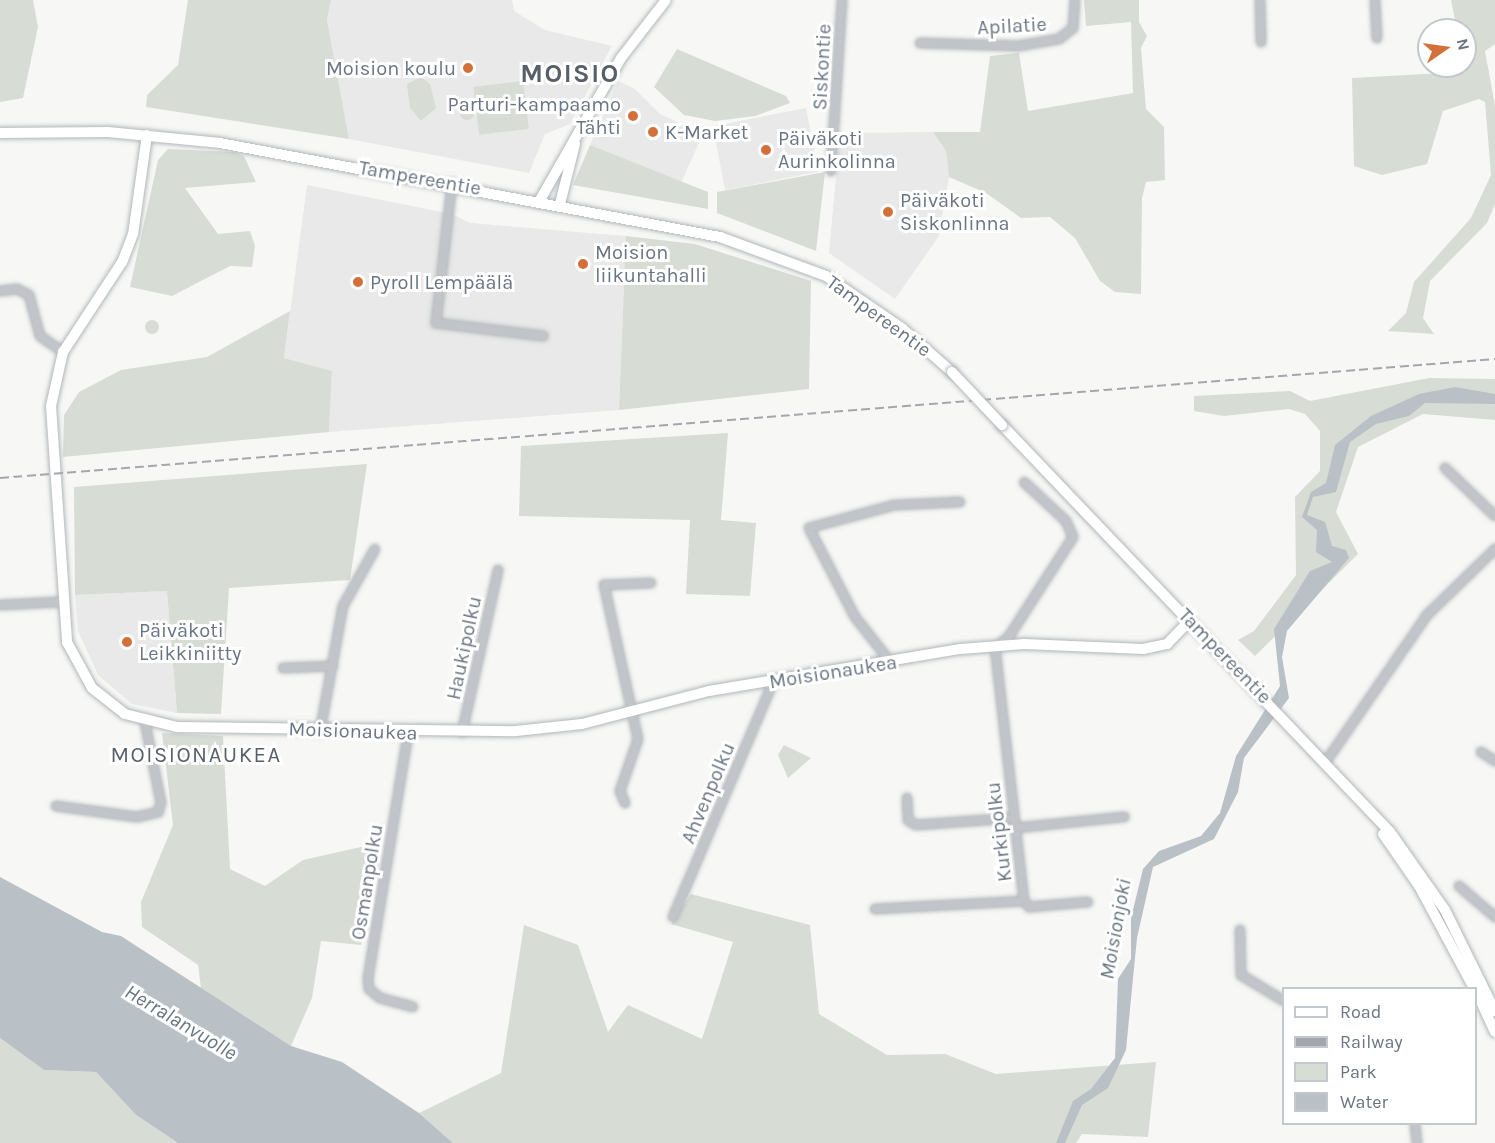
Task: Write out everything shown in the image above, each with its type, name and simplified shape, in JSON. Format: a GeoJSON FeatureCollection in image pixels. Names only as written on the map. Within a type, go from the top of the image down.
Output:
{"type":"FeatureCollection","features":[{"type":"Feature","properties":{"kind":"street"},"geometry":{"type":"LineString","coordinates":[[540,200],[576,141],[621,58],[666,0]]}},
{"type":"Feature","properties":{"kind":"street","name":"Siskontie"},"geometry":{"type":"LineString","coordinates":[[831,171],[842,0]]}},
{"type":"Feature","properties":{"kind":"street","name":"Apilatie"},"geometry":{"type":"LineString","coordinates":[[920,43],[1018,46],[1059,39],[1073,28],[1075,0]]}},
{"type":"Feature","properties":{"kind":"street"},"geometry":{"type":"LineString","coordinates":[[1260,0],[1261,42]]}},
{"type":"Feature","properties":{"kind":"street"},"geometry":{"type":"LineString","coordinates":[[1375,0],[1377,39]]}},
{"type":"Feature","properties":{"kind":"street","name":"Tampereentie"},"geometry":{"type":"LineString","coordinates":[[0,133],[147,135],[452,183],[720,237],[803,266],[855,294],[952,372],[1262,694],[1366,808],[1422,872],[1475,987]]}},
{"type":"Feature","properties":{"kind":"street","name":"Moisionaukea"},"geometry":{"type":"LineString","coordinates":[[147,135],[133,234],[122,262],[63,352],[51,423],[60,602],[66,642],[79,670],[106,703],[145,722],[320,732],[408,734],[562,726],[635,711],[691,694],[995,647],[1143,649],[1167,644],[1190,620]]}},
{"type":"Feature","properties":{"kind":"street"},"geometry":{"type":"LineString","coordinates":[[560,204],[576,141]]}},
{"type":"Feature","properties":{"kind":"street"},"geometry":{"type":"LineString","coordinates":[[452,183],[436,323],[543,336]]}},
{"type":"Feature","properties":{"kind":"street"},"geometry":{"type":"LineString","coordinates":[[0,291],[24,290],[40,336],[63,352]]}},
{"type":"Feature","properties":{"kind":"street"},"geometry":{"type":"LineString","coordinates":[[1445,468],[1495,516]]}},
{"type":"Feature","properties":{"kind":"street"},"geometry":{"type":"LineString","coordinates":[[995,647],[1008,638],[1073,537],[1066,521],[1024,482]]}},
{"type":"Feature","properties":{"kind":"street"},"geometry":{"type":"LineString","coordinates":[[892,663],[855,617],[809,528],[885,507],[960,502]]}},
{"type":"Feature","properties":{"kind":"street"},"geometry":{"type":"LineString","coordinates":[[320,732],[343,606],[375,549]]}},
{"type":"Feature","properties":{"kind":"street"},"geometry":{"type":"LineString","coordinates":[[1325,763],[1427,615],[1495,549]]}},
{"type":"Feature","properties":{"kind":"street","name":"Haukipolku"},"geometry":{"type":"LineString","coordinates":[[461,733],[498,570]]}},
{"type":"Feature","properties":{"kind":"street"},"geometry":{"type":"LineString","coordinates":[[625,803],[620,791],[638,739],[635,711],[604,585],[651,583]]}},
{"type":"Feature","properties":{"kind":"street"},"geometry":{"type":"LineString","coordinates":[[0,605],[60,602]]}},
{"type":"Feature","properties":{"kind":"street","name":"Kurkipolku"},"geometry":{"type":"LineString","coordinates":[[875,909],[1024,901],[995,647]]}},
{"type":"Feature","properties":{"kind":"street"},"geometry":{"type":"LineString","coordinates":[[283,668],[333,666]]}},
{"type":"Feature","properties":{"kind":"street","name":"Ahvenpolku"},"geometry":{"type":"LineString","coordinates":[[673,916],[773,682]]}},
{"type":"Feature","properties":{"kind":"street"},"geometry":{"type":"LineString","coordinates":[[56,806],[137,817],[158,812],[159,794],[145,722]]}},
{"type":"Feature","properties":{"kind":"street","name":"Osmanpolku"},"geometry":{"type":"LineString","coordinates":[[408,734],[368,979],[380,998],[412,1007]]}},
{"type":"Feature","properties":{"kind":"street"},"geometry":{"type":"LineString","coordinates":[[1481,752],[1495,761]]}},
{"type":"Feature","properties":{"kind":"street"},"geometry":{"type":"LineString","coordinates":[[907,798],[908,820],[916,825],[1014,818]]}},
{"type":"Feature","properties":{"kind":"street"},"geometry":{"type":"LineString","coordinates":[[1016,828],[1124,817]]}},
{"type":"Feature","properties":{"kind":"street"},"geometry":{"type":"LineString","coordinates":[[1459,886],[1495,917]]}},
{"type":"Feature","properties":{"kind":"street"},"geometry":{"type":"LineString","coordinates":[[1024,901],[1029,907],[1088,902]]}},
{"type":"Feature","properties":{"kind":"street"},"geometry":{"type":"LineString","coordinates":[[1240,930],[1241,975],[1282,1000]]}},
{"type":"Feature","properties":{"kind":"street"},"geometry":{"type":"LineString","coordinates":[[1477,987],[1495,979]]}},
{"type":"Feature","properties":{"kind":"street"},"geometry":{"type":"LineString","coordinates":[[1477,990],[1495,1011]]}},
{"type":"Feature","properties":{"kind":"street"},"geometry":{"type":"LineString","coordinates":[[1477,992],[1495,1032]]}},
{"type":"Feature","properties":{"kind":"street"},"geometry":{"type":"LineString","coordinates":[[1414,1125],[1417,1143]]}},
{"type":"Feature","properties":{"kind":"shaded area","name":"Moision koulu"},"geometry":{"type":"Polygon","coordinates":[[[331,0],[512,0],[514,11],[545,30],[612,46],[570,124],[545,134],[529,173],[349,139],[327,20],[331,0]]]}},
{"type":"Feature","properties":{"kind":"shaded area"},"geometry":{"type":"Polygon","coordinates":[[[618,81],[635,89],[660,114],[703,134],[680,185],[590,145],[618,81]]]}},
{"type":"Feature","properties":{"kind":"shaded area","name":"Päiväkoti Aurinkolinna"},"geometry":{"type":"Polygon","coordinates":[[[806,108],[818,172],[725,190],[713,126],[806,108]]]}},
{"type":"Feature","properties":{"kind":"shaded area","name":"Päiväkoti Siskonlinna"},"geometry":{"type":"Polygon","coordinates":[[[933,132],[946,151],[949,177],[939,236],[895,299],[829,253],[840,133],[933,132]]]}},
{"type":"Feature","properties":{"kind":"shaded area"},"geometry":{"type":"Polygon","coordinates":[[[307,185],[452,214],[470,223],[626,236],[619,410],[329,432],[332,371],[284,358],[307,185]]]}},
{"type":"Feature","properties":{"kind":"shaded area","name":"Päiväkoti Leikkiniitty"},"geometry":{"type":"Polygon","coordinates":[[[167,591],[177,713],[132,704],[98,675],[78,631],[75,595],[167,591]]]}},
{"type":"Feature","properties":{"kind":"green space"},"geometry":{"type":"Polygon","coordinates":[[[0,0],[33,0],[38,27],[23,98],[0,102],[0,0]]]}},
{"type":"Feature","properties":{"kind":"green space"},"geometry":{"type":"Polygon","coordinates":[[[188,0],[331,0],[327,20],[349,139],[146,107],[147,95],[178,65],[188,0]]]}},
{"type":"Feature","properties":{"kind":"green space"},"geometry":{"type":"Polygon","coordinates":[[[1084,0],[1139,0],[1139,22],[1147,36],[1141,48],[1146,109],[1164,127],[1165,180],[1146,182],[1142,198],[1141,294],[1115,292],[1100,281],[1075,238],[1050,217],[1021,218],[986,193],[949,177],[946,151],[933,132],[980,132],[990,56],[1019,53],[1028,111],[1133,93],[1131,22],[1086,26],[1084,0]]]}},
{"type":"Feature","properties":{"kind":"green space"},"geometry":{"type":"Polygon","coordinates":[[[1451,0],[1495,0],[1495,44],[1485,51],[1495,106],[1495,204],[1487,223],[1430,281],[1423,318],[1434,334],[1388,331],[1406,313],[1414,282],[1471,218],[1491,175],[1485,102],[1479,99],[1443,111],[1427,164],[1382,175],[1354,166],[1352,78],[1417,74],[1417,78],[1477,78],[1477,18],[1455,18],[1451,0]]]}},
{"type":"Feature","properties":{"kind":"green space"},"geometry":{"type":"Polygon","coordinates":[[[677,49],[786,96],[790,103],[755,116],[715,121],[684,115],[654,87],[677,49]]]}},
{"type":"Feature","properties":{"kind":"green space"},"geometry":{"type":"Polygon","coordinates":[[[421,77],[430,84],[436,108],[421,121],[410,108],[407,84],[421,77]]]}},
{"type":"Feature","properties":{"kind":"green space"},"geometry":{"type":"Polygon","coordinates":[[[523,81],[529,129],[479,135],[473,87],[523,81]]]}},
{"type":"Feature","properties":{"kind":"green space"},"geometry":{"type":"Polygon","coordinates":[[[464,106],[470,106],[474,113],[470,120],[464,120],[460,116],[460,110],[464,106]]]}},
{"type":"Feature","properties":{"kind":"green space"},"geometry":{"type":"Polygon","coordinates":[[[590,145],[708,192],[708,209],[573,185],[590,145]]]}},
{"type":"Feature","properties":{"kind":"green space"},"geometry":{"type":"Polygon","coordinates":[[[168,149],[234,152],[244,156],[256,182],[185,188],[218,234],[250,231],[255,246],[252,267],[230,266],[172,296],[130,287],[158,160],[168,149]]]}},
{"type":"Feature","properties":{"kind":"green space"},"geometry":{"type":"Polygon","coordinates":[[[825,172],[816,251],[717,213],[717,192],[825,172]]]}},
{"type":"Feature","properties":{"kind":"green space"},"geometry":{"type":"Polygon","coordinates":[[[626,236],[695,244],[811,281],[809,389],[619,410],[626,236]]]}},
{"type":"Feature","properties":{"kind":"green space"},"geometry":{"type":"Polygon","coordinates":[[[290,311],[284,358],[332,371],[329,432],[63,457],[64,415],[79,392],[121,370],[207,357],[290,311]]]}},
{"type":"Feature","properties":{"kind":"green space"},"geometry":{"type":"Polygon","coordinates":[[[149,320],[155,320],[159,327],[155,334],[149,334],[145,330],[145,324],[149,320]]]}},
{"type":"Feature","properties":{"kind":"green space"},"geometry":{"type":"Polygon","coordinates":[[[1429,378],[1495,379],[1495,420],[1423,414],[1358,447],[1336,512],[1358,554],[1255,656],[1238,640],[1254,631],[1296,575],[1295,497],[1320,471],[1320,431],[1305,414],[1289,409],[1224,416],[1194,411],[1194,396],[1290,391],[1310,401],[1429,378]]]}},
{"type":"Feature","properties":{"kind":"green space"},"geometry":{"type":"Polygon","coordinates":[[[728,433],[721,520],[756,523],[750,596],[686,594],[690,520],[519,516],[521,446],[728,433]]]}},
{"type":"Feature","properties":{"kind":"green space"},"geometry":{"type":"Polygon","coordinates":[[[367,464],[350,580],[229,588],[221,714],[177,713],[167,591],[75,595],[74,487],[367,464]]]}},
{"type":"Feature","properties":{"kind":"green space"},"geometry":{"type":"Polygon","coordinates":[[[162,733],[223,736],[230,869],[265,886],[303,860],[383,842],[361,945],[321,941],[312,998],[291,1046],[201,988],[198,965],[142,927],[141,902],[173,825],[162,733]]]}},
{"type":"Feature","properties":{"kind":"green space"},"geometry":{"type":"Polygon","coordinates":[[[784,745],[811,758],[788,778],[778,755],[784,745]]]}},
{"type":"Feature","properties":{"kind":"green space"},"geometry":{"type":"Polygon","coordinates":[[[691,894],[810,925],[819,1014],[887,1055],[945,1054],[996,1074],[1156,1062],[1148,1137],[1082,1134],[1076,1143],[453,1143],[419,1113],[501,1073],[524,925],[578,945],[608,1032],[628,1005],[702,1039],[733,942],[671,924],[691,894]]]}},
{"type":"Feature","properties":{"kind":"green space"},"geometry":{"type":"Polygon","coordinates":[[[0,1038],[44,1070],[96,1072],[136,1115],[178,1143],[0,1143],[0,1038]]]}},
{"type":"Feature","properties":{"kind":"water"},"geometry":{"type":"Polygon","coordinates":[[[1455,387],[1495,394],[1495,404],[1425,403],[1409,416],[1376,424],[1350,442],[1336,492],[1313,497],[1307,515],[1325,522],[1332,546],[1346,550],[1349,558],[1287,631],[1282,657],[1289,698],[1244,758],[1238,792],[1214,839],[1153,867],[1137,938],[1126,1050],[1108,1088],[1082,1105],[1065,1143],[1056,1143],[1073,1101],[1091,1089],[1115,1058],[1118,979],[1131,959],[1131,918],[1143,869],[1159,851],[1201,836],[1220,813],[1236,756],[1280,686],[1274,629],[1310,571],[1332,562],[1316,552],[1317,530],[1302,517],[1311,492],[1326,483],[1335,445],[1371,416],[1419,394],[1455,387]]]}},
{"type":"Feature","properties":{"kind":"water","name":"Herralanvuolle"},"geometry":{"type":"Polygon","coordinates":[[[0,877],[102,932],[121,936],[291,1046],[342,1062],[419,1113],[453,1143],[178,1143],[136,1115],[96,1072],[44,1070],[0,1038],[0,877]]]}},
{"type":"Feature","properties":{"kind":"railway"},"geometry":{"type":"LineString","coordinates":[[0,478],[1495,359]]}},
{"type":"Feature","properties":{"kind":"place","name":"Moision koulu"},"geometry":{"type":"Point","coordinates":[468,68]}},
{"type":"Feature","properties":{"kind":"place","name":"Parturi-kampaamo Tähti"},"geometry":{"type":"Point","coordinates":[633,116]}},
{"type":"Feature","properties":{"kind":"place","name":"K-Market"},"geometry":{"type":"Point","coordinates":[653,132]}},
{"type":"Feature","properties":{"kind":"place","name":"Päiväkoti Aurinkolinna"},"geometry":{"type":"Point","coordinates":[766,150]}},
{"type":"Feature","properties":{"kind":"place","name":"Päiväkoti Siskonlinna"},"geometry":{"type":"Point","coordinates":[888,212]}},
{"type":"Feature","properties":{"kind":"place","name":"Moision liikuntahalli"},"geometry":{"type":"Point","coordinates":[583,264]}},
{"type":"Feature","properties":{"kind":"place","name":"Pyroll Lempäälä"},"geometry":{"type":"Point","coordinates":[358,282]}},
{"type":"Feature","properties":{"kind":"place","name":"Päiväkoti Leikkiniitty"},"geometry":{"type":"Point","coordinates":[127,642]}},
{"type":"Feature","properties":{"kind":"district","name":"MOISIO"},"geometry":{"type":"Point","coordinates":[570,74]}},
{"type":"Feature","properties":{"kind":"district","name":"MOISIONAUKEA"},"geometry":{"type":"Point","coordinates":[196,756]}},
{"type":"Feature","properties":{"kind":"water label","name":"Moisionjoki"},"geometry":{"type":"Point","coordinates":[1115,929]}}]}
